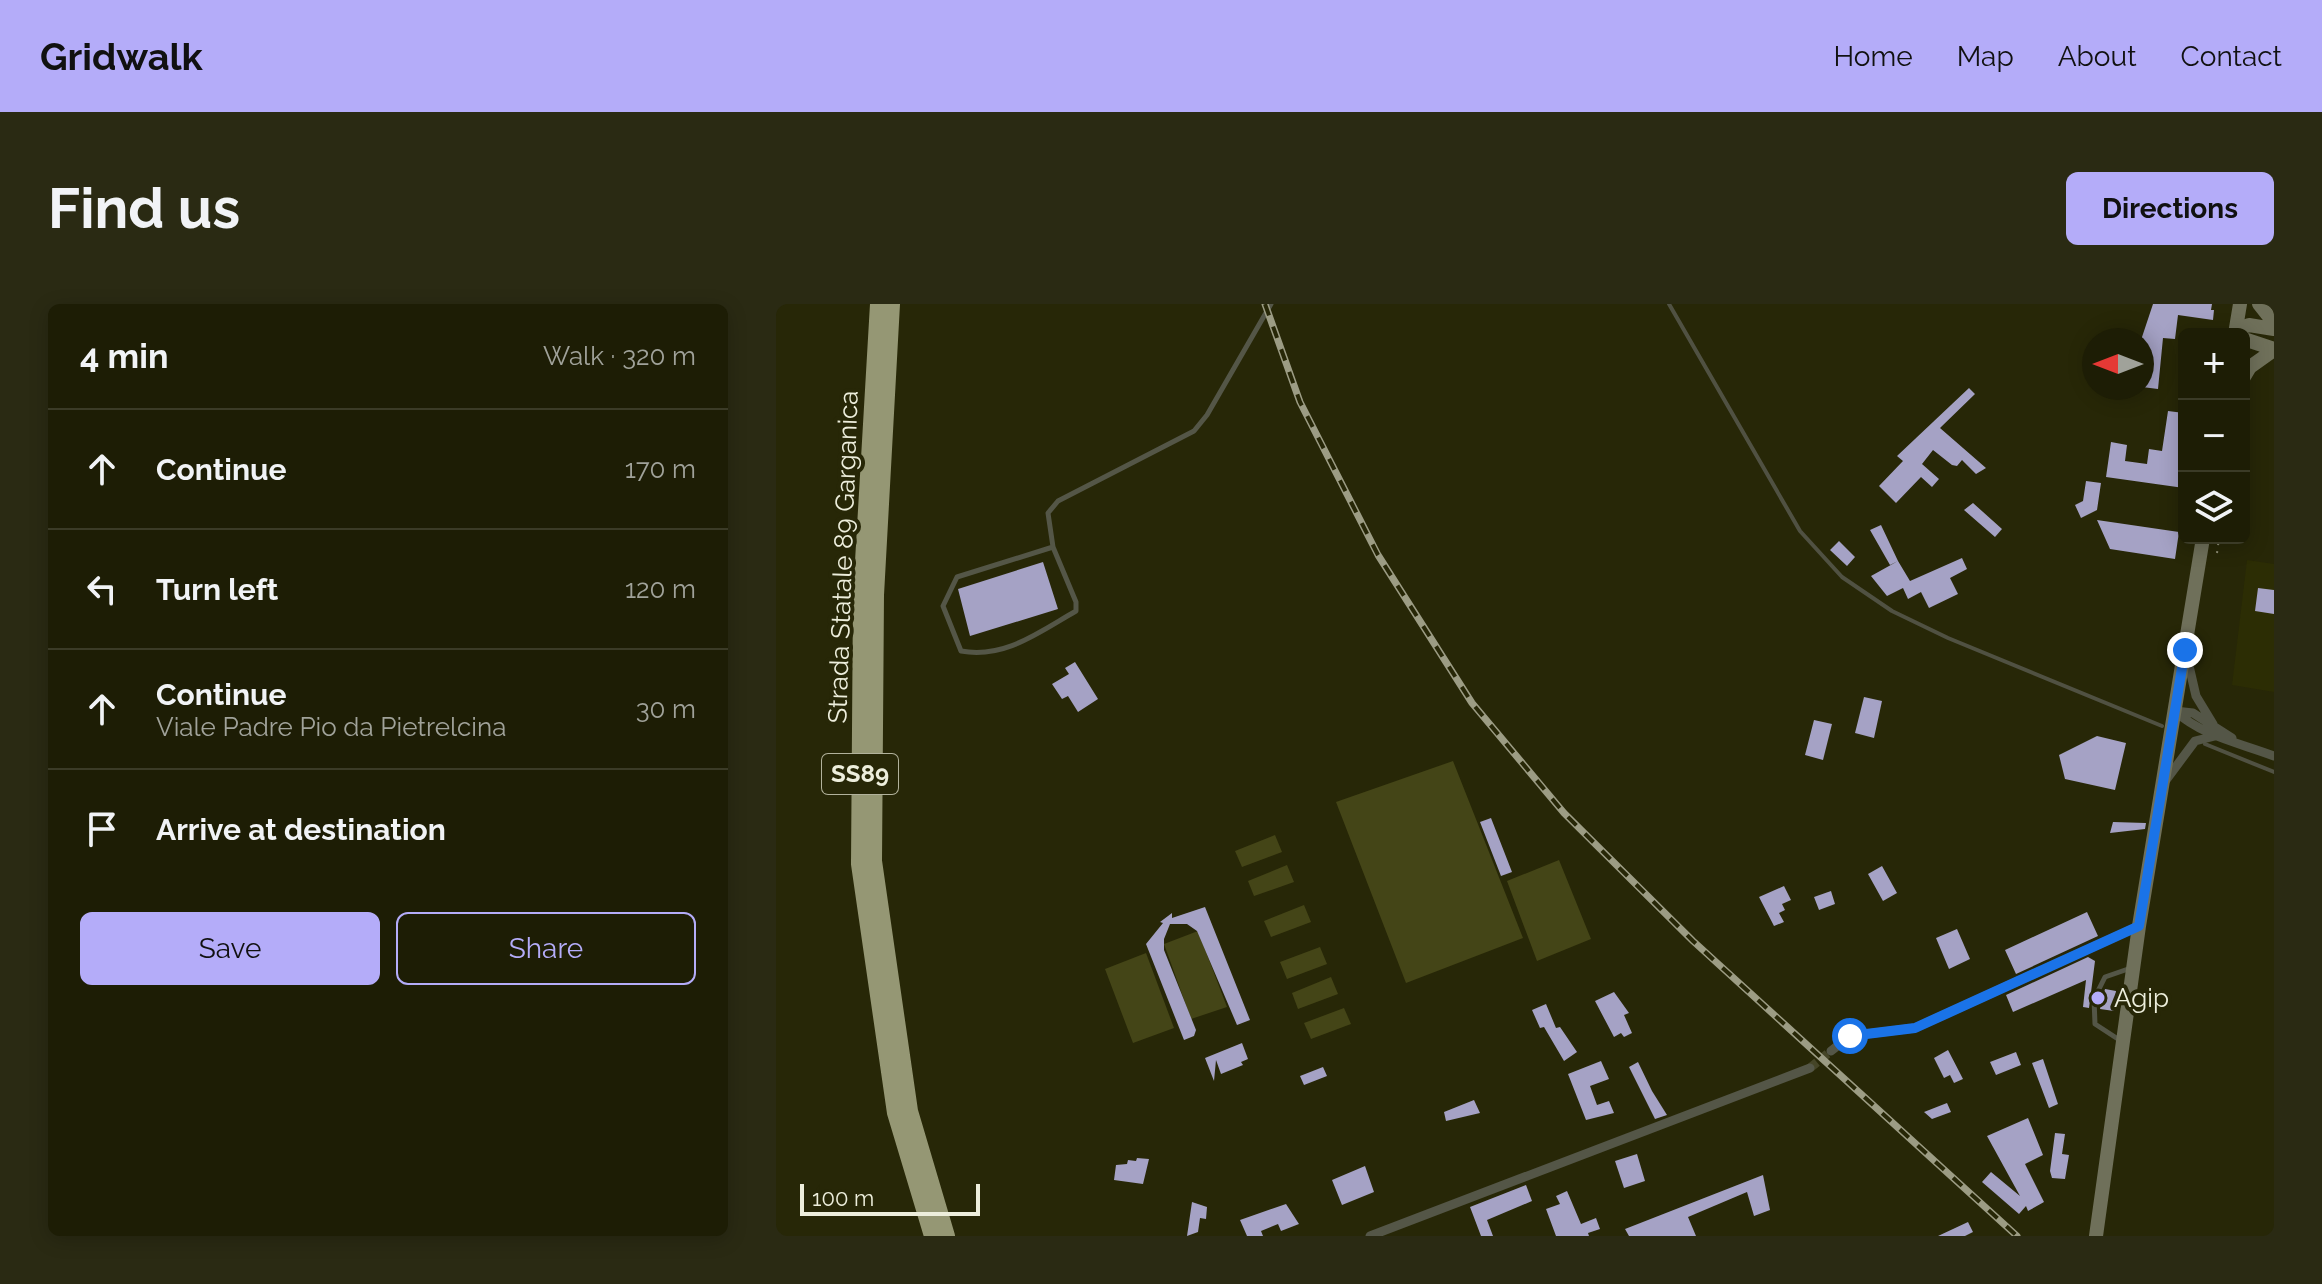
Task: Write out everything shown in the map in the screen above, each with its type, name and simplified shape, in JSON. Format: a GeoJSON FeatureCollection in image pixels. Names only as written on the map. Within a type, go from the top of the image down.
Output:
{"type":"FeatureCollection","features":[{"type":"Feature","properties":{"kind":"highway","name":"Strada Statale 89 Garganica"},"geometry":{"type":"LineString","coordinates":[[878,304],[861,596],[859,864],[895,1113],[932,1236]]}},
{"type":"Feature","properties":{"kind":"highway","name":"Strada Statale 89 Garganica"},"geometry":{"type":"LineString","coordinates":[[892,304],[876,595],[874,861],[910,1111],[947,1236]]}},
{"type":"Feature","properties":{"kind":"main road"},"geometry":{"type":"LineString","coordinates":[[2239,328],[2240,304]]}},
{"type":"Feature","properties":{"kind":"main road"},"geometry":{"type":"LineString","coordinates":[[2259,304],[2274,326]]}},
{"type":"Feature","properties":{"kind":"main road"},"geometry":{"type":"LineString","coordinates":[[2246,328],[2249,325],[2274,326]]}},
{"type":"Feature","properties":{"kind":"main road"},"geometry":{"type":"LineString","coordinates":[[2250,339],[2274,349],[2250,367]]}},
{"type":"Feature","properties":{"kind":"main road"},"geometry":{"type":"LineString","coordinates":[[2096,1236],[2125,1043],[2132,968],[2202,544]]}},
{"type":"Feature","properties":{"kind":"street"},"geometry":{"type":"LineString","coordinates":[[2185,650],[2196,696],[2213,724]]}},
{"type":"Feature","properties":{"kind":"street"},"geometry":{"type":"LineString","coordinates":[[2175,711],[2193,713],[2239,742]]}},
{"type":"Feature","properties":{"kind":"street"},"geometry":{"type":"LineString","coordinates":[[2175,711],[2186,722],[2215,736],[2274,756]]}},
{"type":"Feature","properties":{"kind":"street"},"geometry":{"type":"LineString","coordinates":[[2164,783],[2195,741],[2215,736]]}},
{"type":"Feature","properties":{"kind":"street"},"geometry":{"type":"LineString","coordinates":[[1831,1051],[1850,1036],[1915,1028],[2139,926]]}},
{"type":"Feature","properties":{"kind":"street"},"geometry":{"type":"LineString","coordinates":[[1370,1236],[1810,1068]]}},
{"type":"Feature","properties":{"kind":"lane"},"geometry":{"type":"LineString","coordinates":[[1053,547],[957,577],[943,606],[961,651],[984,655],[1018,645],[1076,611],[1076,602],[1053,547],[1048,513],[1058,501],[1194,431],[1207,415],[1271,304]]}},
{"type":"Feature","properties":{"kind":"lane"},"geometry":{"type":"LineString","coordinates":[[2125,1043],[2095,1024],[2094,999],[2105,977],[2132,968]]}},
{"type":"Feature","properties":{"kind":"path"},"geometry":{"type":"LineString","coordinates":[[2217,553],[2218,544]]}},
{"type":"Feature","properties":{"kind":"shaded area"},"geometry":{"type":"Polygon","coordinates":[[[2247,560],[2274,564],[2274,692],[2232,685],[2247,560]]]}},
{"type":"Feature","properties":{"kind":"shaded area"},"geometry":{"type":"Polygon","coordinates":[[[1453,761],[1523,938],[1406,983],[1336,802],[1453,761]]]}},
{"type":"Feature","properties":{"kind":"shaded area"},"geometry":{"type":"Polygon","coordinates":[[[1275,835],[1282,852],[1242,867],[1235,851],[1275,835]]]}},
{"type":"Feature","properties":{"kind":"shaded area"},"geometry":{"type":"Polygon","coordinates":[[[1559,860],[1591,939],[1537,961],[1507,881],[1559,860]]]}},
{"type":"Feature","properties":{"kind":"shaded area"},"geometry":{"type":"Polygon","coordinates":[[[1287,865],[1294,882],[1254,896],[1248,881],[1287,865]]]}},
{"type":"Feature","properties":{"kind":"shaded area"},"geometry":{"type":"Polygon","coordinates":[[[1304,905],[1311,922],[1271,937],[1264,921],[1304,905]]]}},
{"type":"Feature","properties":{"kind":"shaded area"},"geometry":{"type":"Polygon","coordinates":[[[1198,931],[1227,1007],[1191,1019],[1164,944],[1198,931]]]}},
{"type":"Feature","properties":{"kind":"shaded area"},"geometry":{"type":"Polygon","coordinates":[[[1320,947],[1327,964],[1287,979],[1280,962],[1320,947]]]}},
{"type":"Feature","properties":{"kind":"shaded area"},"geometry":{"type":"Polygon","coordinates":[[[1146,953],[1174,1028],[1133,1043],[1105,969],[1146,953]]]}},
{"type":"Feature","properties":{"kind":"shaded area"},"geometry":{"type":"Polygon","coordinates":[[[1331,977],[1338,994],[1298,1009],[1292,993],[1331,977]]]}},
{"type":"Feature","properties":{"kind":"shaded area"},"geometry":{"type":"Polygon","coordinates":[[[1344,1008],[1351,1024],[1311,1039],[1304,1023],[1344,1008]]]}},
{"type":"Feature","properties":{"kind":"building"},"geometry":{"type":"Polygon","coordinates":[[[2153,304],[2212,304],[2211,310],[2214,310],[2213,320],[2178,315],[2175,339],[2163,338],[2158,389],[2154,388],[2154,328],[2145,328],[2153,304]]]}},
{"type":"Feature","properties":{"kind":"building"},"geometry":{"type":"Polygon","coordinates":[[[1969,388],[1975,394],[1940,428],[1986,468],[1976,474],[1962,460],[1957,466],[1952,465],[1933,450],[1922,464],[1939,479],[1932,487],[1921,477],[1896,503],[1879,486],[1903,461],[1897,456],[1969,388]]]}},
{"type":"Feature","properties":{"kind":"building"},"geometry":{"type":"Polygon","coordinates":[[[2168,411],[2178,412],[2178,487],[2106,477],[2111,442],[2127,445],[2125,461],[2147,464],[2149,449],[2162,451],[2168,411]]]}},
{"type":"Feature","properties":{"kind":"building"},"geometry":{"type":"Polygon","coordinates":[[[2086,481],[2101,483],[2097,510],[2081,518],[2075,505],[2083,501],[2086,481]]]}},
{"type":"Feature","properties":{"kind":"building"},"geometry":{"type":"Polygon","coordinates":[[[1973,503],[2002,529],[1995,537],[1964,510],[1973,503]]]}},
{"type":"Feature","properties":{"kind":"building"},"geometry":{"type":"Polygon","coordinates":[[[2097,520],[2178,532],[2175,559],[2110,549],[2097,520]]]}},
{"type":"Feature","properties":{"kind":"building"},"geometry":{"type":"Polygon","coordinates":[[[1881,525],[1898,561],[1890,565],[1870,530],[1881,525]]]}},
{"type":"Feature","properties":{"kind":"building"},"geometry":{"type":"Polygon","coordinates":[[[1839,541],[1855,557],[1847,566],[1830,550],[1839,541]]]}},
{"type":"Feature","properties":{"kind":"building"},"geometry":{"type":"Polygon","coordinates":[[[1962,558],[1967,569],[1950,578],[1958,594],[1929,608],[1921,592],[1908,599],[1903,588],[1887,596],[1871,576],[1898,561],[1910,581],[1962,558]]]}},
{"type":"Feature","properties":{"kind":"building"},"geometry":{"type":"Polygon","coordinates":[[[1043,562],[1058,609],[970,636],[958,589],[1043,562]]]}},
{"type":"Feature","properties":{"kind":"building"},"geometry":{"type":"Polygon","coordinates":[[[2258,588],[2274,590],[2274,614],[2255,611],[2258,588]]]}},
{"type":"Feature","properties":{"kind":"building"},"geometry":{"type":"Polygon","coordinates":[[[1075,662],[1098,699],[1078,712],[1068,696],[1062,699],[1052,684],[1069,674],[1065,668],[1075,662]]]}},
{"type":"Feature","properties":{"kind":"building"},"geometry":{"type":"Polygon","coordinates":[[[1864,697],[1882,701],[1874,738],[1855,733],[1864,697]]]}},
{"type":"Feature","properties":{"kind":"building"},"geometry":{"type":"Polygon","coordinates":[[[1814,720],[1832,724],[1823,760],[1805,755],[1814,720]]]}},
{"type":"Feature","properties":{"kind":"building"},"geometry":{"type":"Polygon","coordinates":[[[2097,736],[2126,743],[2115,790],[2065,779],[2059,755],[2097,736]]]}},
{"type":"Feature","properties":{"kind":"building"},"geometry":{"type":"Polygon","coordinates":[[[1491,818],[1512,872],[1501,876],[1480,822],[1491,818]]]}},
{"type":"Feature","properties":{"kind":"building"},"geometry":{"type":"Polygon","coordinates":[[[2113,822],[2146,823],[2145,829],[2110,833],[2113,822]]]}},
{"type":"Feature","properties":{"kind":"building"},"geometry":{"type":"Polygon","coordinates":[[[1882,866],[1897,893],[1883,901],[1868,874],[1882,866]]]}},
{"type":"Feature","properties":{"kind":"building"},"geometry":{"type":"Polygon","coordinates":[[[1784,886],[1791,900],[1782,904],[1785,910],[1779,913],[1784,922],[1774,926],[1759,897],[1784,886]]]}},
{"type":"Feature","properties":{"kind":"building"},"geometry":{"type":"Polygon","coordinates":[[[1831,891],[1835,904],[1819,910],[1814,897],[1831,891]]]}},
{"type":"Feature","properties":{"kind":"building"},"geometry":{"type":"Polygon","coordinates":[[[1205,907],[1250,1020],[1237,1025],[1197,931],[1187,924],[1170,924],[1164,939],[1164,950],[1196,1030],[1194,1036],[1184,1040],[1146,944],[1163,923],[1160,922],[1172,913],[1172,918],[1205,907]]]}},
{"type":"Feature","properties":{"kind":"building"},"geometry":{"type":"Polygon","coordinates":[[[2087,912],[2098,936],[2016,974],[2005,950],[2087,912]]]}},
{"type":"Feature","properties":{"kind":"building"},"geometry":{"type":"Polygon","coordinates":[[[1957,929],[1970,959],[1949,969],[1936,938],[1957,929]]]}},
{"type":"Feature","properties":{"kind":"building"},"geometry":{"type":"Polygon","coordinates":[[[2088,957],[2095,961],[2089,1008],[2083,1007],[2086,980],[2013,1012],[2006,995],[2088,957]]]}},
{"type":"Feature","properties":{"kind":"building"},"geometry":{"type":"Polygon","coordinates":[[[2105,989],[2116,991],[2114,1011],[2100,1009],[2105,989]]]}},
{"type":"Feature","properties":{"kind":"building"},"geometry":{"type":"Polygon","coordinates":[[[1614,992],[1629,1013],[1624,1015],[1632,1033],[1624,1037],[1621,1033],[1614,1037],[1595,1001],[1614,992]]]}},
{"type":"Feature","properties":{"kind":"building"},"geometry":{"type":"Polygon","coordinates":[[[1546,1004],[1556,1028],[1560,1027],[1577,1052],[1564,1061],[1544,1027],[1540,1028],[1532,1010],[1546,1004]]]}},
{"type":"Feature","properties":{"kind":"building"},"geometry":{"type":"Polygon","coordinates":[[[1242,1043],[1248,1059],[1241,1062],[1243,1065],[1221,1074],[1216,1060],[1214,1081],[1205,1058],[1242,1043]]]}},
{"type":"Feature","properties":{"kind":"building"},"geometry":{"type":"Polygon","coordinates":[[[1948,1050],[1963,1079],[1954,1083],[1950,1075],[1944,1078],[1934,1058],[1948,1050]]]}},
{"type":"Feature","properties":{"kind":"building"},"geometry":{"type":"Polygon","coordinates":[[[2016,1052],[2021,1065],[1996,1075],[1990,1062],[2016,1052]]]}},
{"type":"Feature","properties":{"kind":"building"},"geometry":{"type":"Polygon","coordinates":[[[2043,1059],[2058,1104],[2049,1108],[2032,1063],[2043,1059]]]}},
{"type":"Feature","properties":{"kind":"building"},"geometry":{"type":"Polygon","coordinates":[[[1601,1061],[1609,1079],[1590,1086],[1597,1105],[1609,1101],[1614,1113],[1586,1120],[1568,1074],[1601,1061]]]}},
{"type":"Feature","properties":{"kind":"building"},"geometry":{"type":"Polygon","coordinates":[[[1638,1062],[1667,1115],[1655,1119],[1629,1067],[1638,1062]]]}},
{"type":"Feature","properties":{"kind":"building"},"geometry":{"type":"Polygon","coordinates":[[[1323,1067],[1327,1076],[1304,1085],[1300,1076],[1323,1067]]]}},
{"type":"Feature","properties":{"kind":"building"},"geometry":{"type":"Polygon","coordinates":[[[1474,1100],[1480,1113],[1446,1121],[1444,1112],[1474,1100]]]}},
{"type":"Feature","properties":{"kind":"building"},"geometry":{"type":"Polygon","coordinates":[[[1947,1103],[1951,1112],[1932,1119],[1924,1112],[1947,1103]]]}},
{"type":"Feature","properties":{"kind":"building"},"geometry":{"type":"Polygon","coordinates":[[[2028,1118],[2043,1155],[2025,1164],[2044,1202],[2028,1211],[2026,1206],[2019,1214],[1982,1182],[1991,1172],[2020,1196],[1987,1136],[2028,1118]]]}},
{"type":"Feature","properties":{"kind":"building"},"geometry":{"type":"Polygon","coordinates":[[[2055,1133],[2065,1134],[2062,1154],[2069,1155],[2065,1179],[2052,1178],[2050,1171],[2055,1133]]]}},
{"type":"Feature","properties":{"kind":"building"},"geometry":{"type":"Polygon","coordinates":[[[1637,1154],[1645,1181],[1624,1188],[1615,1161],[1637,1154]]]}},
{"type":"Feature","properties":{"kind":"building"},"geometry":{"type":"Polygon","coordinates":[[[1137,1158],[1149,1159],[1143,1184],[1114,1180],[1116,1165],[1127,1164],[1128,1160],[1136,1161],[1137,1158]]]}},
{"type":"Feature","properties":{"kind":"building"},"geometry":{"type":"Polygon","coordinates":[[[1365,1166],[1374,1192],[1342,1205],[1332,1180],[1365,1166]]]}},
{"type":"Feature","properties":{"kind":"building"},"geometry":{"type":"Polygon","coordinates":[[[1763,1175],[1770,1210],[1754,1216],[1747,1192],[1688,1217],[1696,1236],[1629,1236],[1625,1229],[1763,1175]]]}},
{"type":"Feature","properties":{"kind":"building"},"geometry":{"type":"Polygon","coordinates":[[[1526,1185],[1532,1201],[1487,1220],[1493,1236],[1481,1236],[1470,1207],[1526,1185]]]}},
{"type":"Feature","properties":{"kind":"building"},"geometry":{"type":"Polygon","coordinates":[[[1567,1191],[1581,1224],[1596,1218],[1600,1229],[1588,1233],[1589,1236],[1556,1236],[1546,1209],[1560,1204],[1556,1196],[1567,1191]]]}},
{"type":"Feature","properties":{"kind":"building"},"geometry":{"type":"Polygon","coordinates":[[[1192,1202],[1207,1207],[1206,1219],[1200,1218],[1198,1232],[1187,1236],[1192,1202]]]}},
{"type":"Feature","properties":{"kind":"building"},"geometry":{"type":"Polygon","coordinates":[[[1286,1204],[1299,1224],[1281,1231],[1278,1224],[1261,1231],[1263,1236],[1247,1236],[1240,1220],[1286,1204]]]}},
{"type":"Feature","properties":{"kind":"building"},"geometry":{"type":"Polygon","coordinates":[[[1968,1222],[1973,1232],[1965,1236],[1938,1236],[1968,1222]]]}},
{"type":"Feature","properties":{"kind":"waterway"},"geometry":{"type":"LineString","coordinates":[[1669,304],[1800,531],[1842,577],[1892,611],[1948,638],[2162,726]]}},
{"type":"Feature","properties":{"kind":"waterway"},"geometry":{"type":"LineString","coordinates":[[2205,744],[2274,772]]}},
{"type":"Feature","properties":{"kind":"tunnel"},"geometry":{"type":"LineString","coordinates":[[1810,1068],[1831,1051]]}},
{"type":"Feature","properties":{"kind":"railway"},"geometry":{"type":"LineString","coordinates":[[1265,304],[1300,402],[1378,555],[1472,703],[1564,813],[1693,941],[2017,1236]]}},
{"type":"Feature","properties":{"kind":"place","name":"Agip"},"geometry":{"type":"Point","coordinates":[2098,998]}},
{"type":"Feature","properties":{"kind":"route"},"geometry":{"type":"LineString","coordinates":[[1850,1036],[1915,1028],[2139,926],[2185,650]]}}]}
